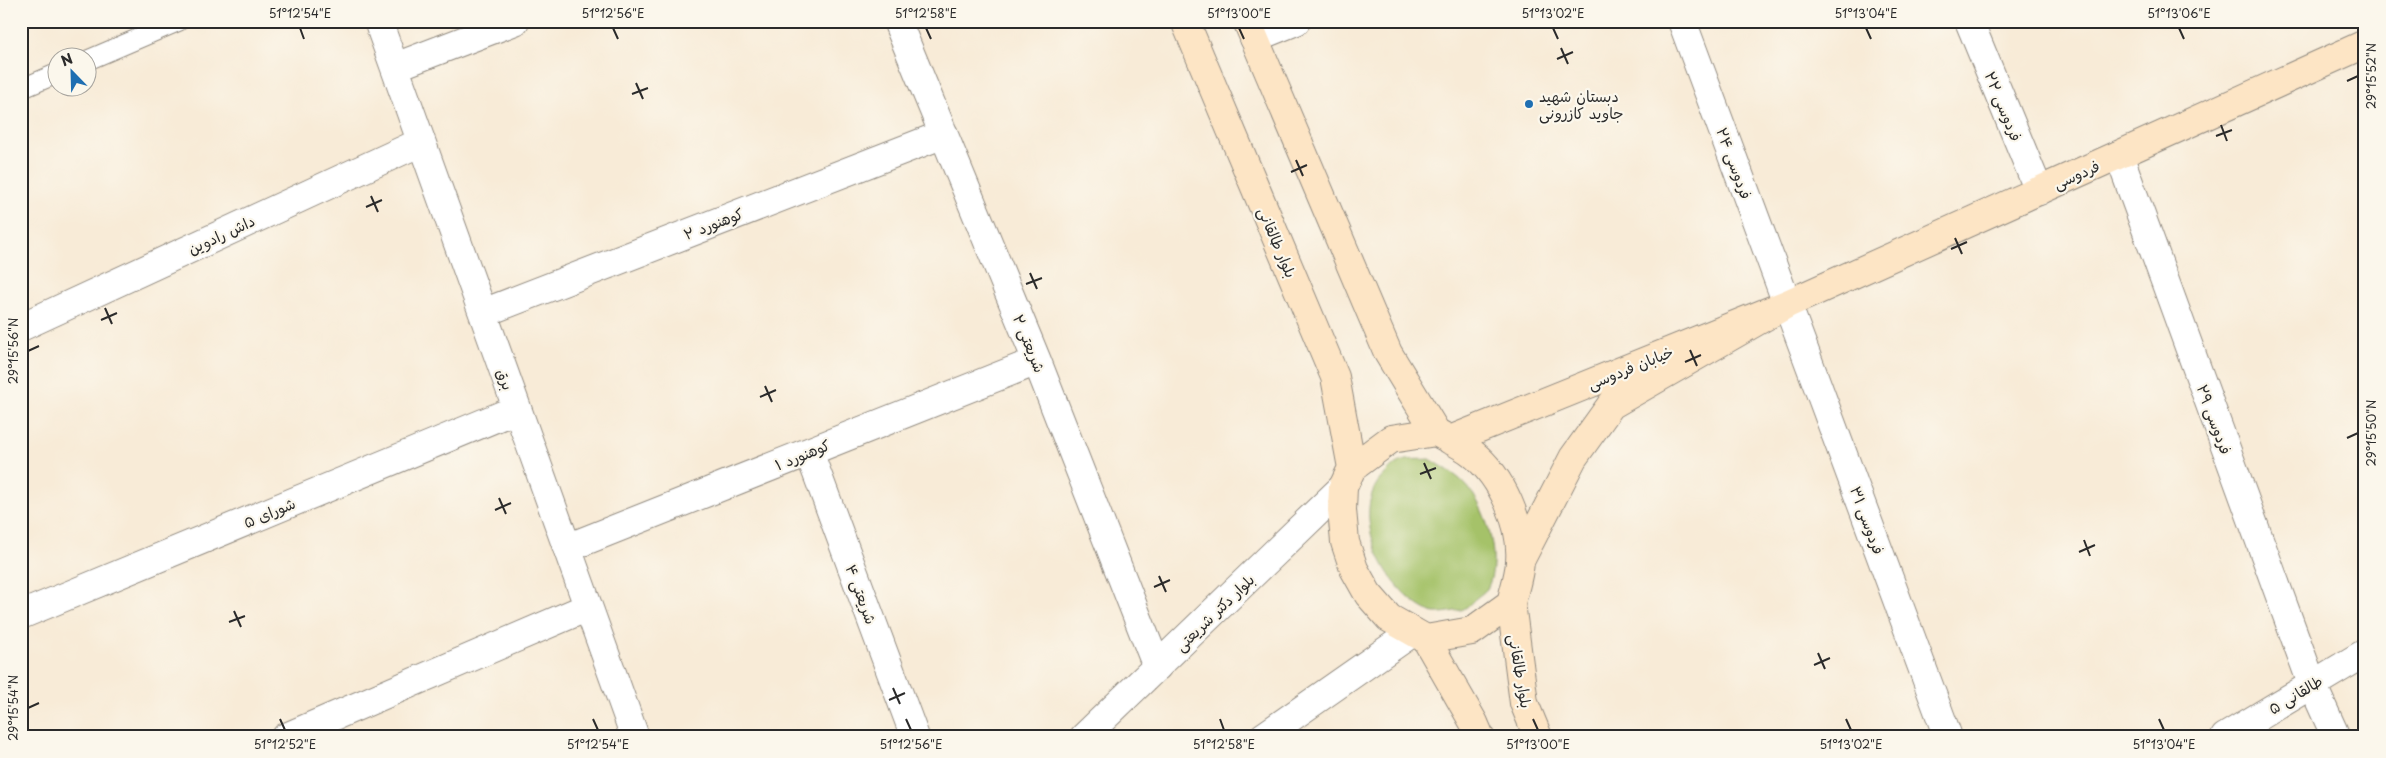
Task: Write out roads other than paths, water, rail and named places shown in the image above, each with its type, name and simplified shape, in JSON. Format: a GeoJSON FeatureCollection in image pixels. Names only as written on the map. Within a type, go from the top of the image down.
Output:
{"type":"FeatureCollection","features":[{"type":"Feature","properties":{"kind":"main road","name":"بلوار طالقانی"},"geometry":{"type":"LineString","coordinates":[[1185,21],[1335,378],[1347,478],[1345,542],[1354,570],[1368,594],[1389,618],[1420,636]]}},
{"type":"Feature","properties":{"kind":"main road"},"geometry":{"type":"LineString","coordinates":[[1251,30],[1388,353],[1443,436],[1473,454],[1494,478],[1508,502],[1517,529],[1520,562]]}},
{"type":"Feature","properties":{"kind":"main road","name":"فردوسی"},"geometry":{"type":"LineString","coordinates":[[1787,304],[2365,44]]}},
{"type":"Feature","properties":{"kind":"main road","name":"خیابان فردوسی"},"geometry":{"type":"LineString","coordinates":[[1347,478],[1391,439],[1443,436],[1787,304]]}},
{"type":"Feature","properties":{"kind":"main road","name":"خیابان فردوسی"},"geometry":{"type":"LineString","coordinates":[[1520,562],[1573,458],[1611,405],[1787,304]]}},
{"type":"Feature","properties":{"kind":"main road","name":"بلوار طالقانی"},"geometry":{"type":"LineString","coordinates":[[1520,562],[1511,603],[1524,702],[1538,737]]}},
{"type":"Feature","properties":{"kind":"main road"},"geometry":{"type":"LineString","coordinates":[[1480,737],[1420,636],[1472,631],[1511,603]]}},
{"type":"Feature","properties":{"kind":"street","name":"برق"},"geometry":{"type":"LineString","coordinates":[[378,21],[588,607],[628,734]]}},
{"type":"Feature","properties":{"kind":"street"},"geometry":{"type":"LineString","coordinates":[[394,67],[515,21]]}},
{"type":"Feature","properties":{"kind":"street","name":"شریعتی ۲"},"geometry":{"type":"LineString","coordinates":[[897,21],[1037,361],[1157,666]]}},
{"type":"Feature","properties":{"kind":"street"},"geometry":{"type":"LineString","coordinates":[[1251,30],[1296,21]]}},
{"type":"Feature","properties":{"kind":"street","name":"فردوسی ۲۴"},"geometry":{"type":"LineString","coordinates":[[1682,21],[1787,304]]}},
{"type":"Feature","properties":{"kind":"street","name":"فردوسی ۲۲"},"geometry":{"type":"LineString","coordinates":[[1969,21],[2039,191]]}},
{"type":"Feature","properties":{"kind":"street","name":"کوهنورد ۲"},"geometry":{"type":"LineString","coordinates":[[483,313],[944,134]]}},
{"type":"Feature","properties":{"kind":"street","name":"داش رادوین"},"geometry":{"type":"LineString","coordinates":[[21,327],[421,142]]}},
{"type":"Feature","properties":{"kind":"street","name":"فردوسی ۲۹"},"geometry":{"type":"LineString","coordinates":[[2119,155],[2312,684],[2336,737]]}},
{"type":"Feature","properties":{"kind":"street","name":"فردوسی ۳۱"},"geometry":{"type":"LineString","coordinates":[[1787,304],[1948,737]]}},
{"type":"Feature","properties":{"kind":"street","name":"کوهنورد ۱"},"geometry":{"type":"LineString","coordinates":[[567,548],[1037,361]]}},
{"type":"Feature","properties":{"kind":"street","name":"شورای ۵"},"geometry":{"type":"LineString","coordinates":[[21,615],[517,409]]}},
{"type":"Feature","properties":{"kind":"street","name":"شریعتی ۴"},"geometry":{"type":"LineString","coordinates":[[809,452],[915,737]]}},
{"type":"Feature","properties":{"kind":"street","name":"بلوار دکتر شریعتی"},"geometry":{"type":"LineString","coordinates":[[1084,737],[1347,478]]}},
{"type":"Feature","properties":{"kind":"street"},"geometry":{"type":"LineString","coordinates":[[286,737],[588,607]]}},
{"type":"Feature","properties":{"kind":"street"},"geometry":{"type":"LineString","coordinates":[[1263,737],[1420,636]]}},
{"type":"Feature","properties":{"kind":"street","name":"طالقانی ۵"},"geometry":{"type":"LineString","coordinates":[[2225,737],[2365,653]]}},
{"type":"Feature","properties":{"kind":"lane"},"geometry":{"type":"LineString","coordinates":[[98,56],[179,21]]}},
{"type":"Feature","properties":{"kind":"lane"},"geometry":{"type":"LineString","coordinates":[[21,89],[48,77]]}},
{"type":"Feature","properties":{"kind":"place","name":"دبستان شهید جاوید کازرونی"},"geometry":{"type":"Point","coordinates":[1529,104]}}]}
